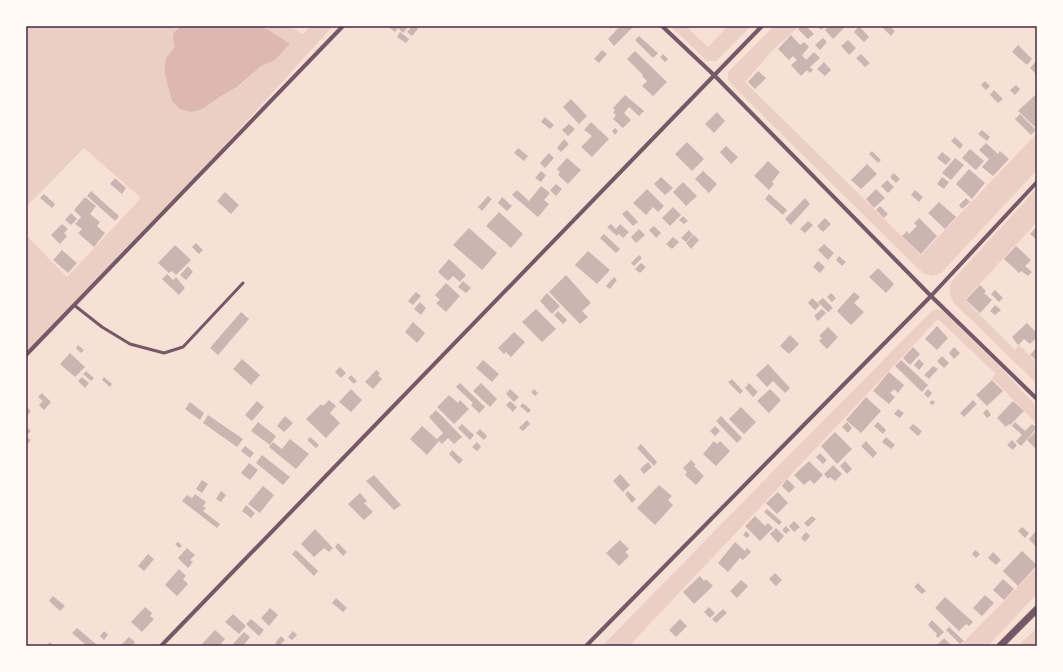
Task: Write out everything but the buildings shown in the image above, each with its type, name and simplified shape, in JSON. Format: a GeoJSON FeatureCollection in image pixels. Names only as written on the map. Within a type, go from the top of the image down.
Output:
{"type":"FeatureCollection","features":[{"type":"Feature","properties":{"kind":"street"},"geometry":{"type":"LineString","coordinates":[[26,355],[343,26]]}},
{"type":"Feature","properties":{"kind":"street"},"geometry":{"type":"LineString","coordinates":[[662,26],[715,76],[931,296],[1037,399]]}},
{"type":"Feature","properties":{"kind":"street"},"geometry":{"type":"LineString","coordinates":[[161,646],[762,26]]}},
{"type":"Feature","properties":{"kind":"street"},"geometry":{"type":"LineString","coordinates":[[586,646],[931,296],[1037,182]]}},
{"type":"Feature","properties":{"kind":"street"},"geometry":{"type":"LineString","coordinates":[[1000,646],[1037,609]]}},
{"type":"Feature","properties":{"kind":"lane"},"geometry":{"type":"LineString","coordinates":[[74,305],[102,327],[130,344],[164,353],[183,347],[244,283]]}},
{"type":"Feature","properties":{"kind":"shaded area"},"geometry":{"type":"Polygon","coordinates":[[[26,26],[183,26],[176,30],[175,47],[166,58],[221,96],[238,87],[261,66],[274,61],[290,44],[269,30],[256,26],[288,26],[303,34],[311,26],[333,26],[196,177],[26,354],[26,235],[67,277],[141,198],[84,148],[26,207],[26,26]]]}},
{"type":"Feature","properties":{"kind":"shaded area"},"geometry":{"type":"Polygon","coordinates":[[[183,26],[256,26],[269,30],[290,44],[274,61],[261,66],[237,87],[202,109],[191,112],[180,109],[172,101],[165,74],[166,58],[175,47],[173,34],[176,30],[183,26]]]}},
{"type":"Feature","properties":{"kind":"shaded area"},"geometry":{"type":"Polygon","coordinates":[[[670,26],[686,26],[708,47],[728,26],[751,26],[716,61],[707,61],[670,26]]]}},
{"type":"Feature","properties":{"kind":"shaded area"},"geometry":{"type":"Polygon","coordinates":[[[774,26],[799,26],[772,51],[745,82],[921,255],[1037,133],[1037,170],[941,273],[931,276],[923,273],[732,85],[728,79],[728,72],[774,26]]]}},
{"type":"Feature","properties":{"kind":"shaded area"},"geometry":{"type":"Polygon","coordinates":[[[1037,188],[1037,222],[965,300],[1015,350],[1019,345],[1037,363],[1037,384],[954,303],[950,294],[950,287],[952,281],[1037,188]]]}},
{"type":"Feature","properties":{"kind":"shaded area"},"geometry":{"type":"Polygon","coordinates":[[[937,309],[943,311],[1002,369],[1037,407],[1037,424],[992,378],[996,374],[938,319],[629,646],[602,646],[932,311],[937,309]]]}},
{"type":"Feature","properties":{"kind":"shaded area"},"geometry":{"type":"Polygon","coordinates":[[[1037,567],[1037,594],[988,646],[960,646],[1037,567]]]}},
{"type":"Feature","properties":{"kind":"shaded area"},"geometry":{"type":"Polygon","coordinates":[[[1037,628],[1037,646],[1018,646],[1037,628]]]}}]}
